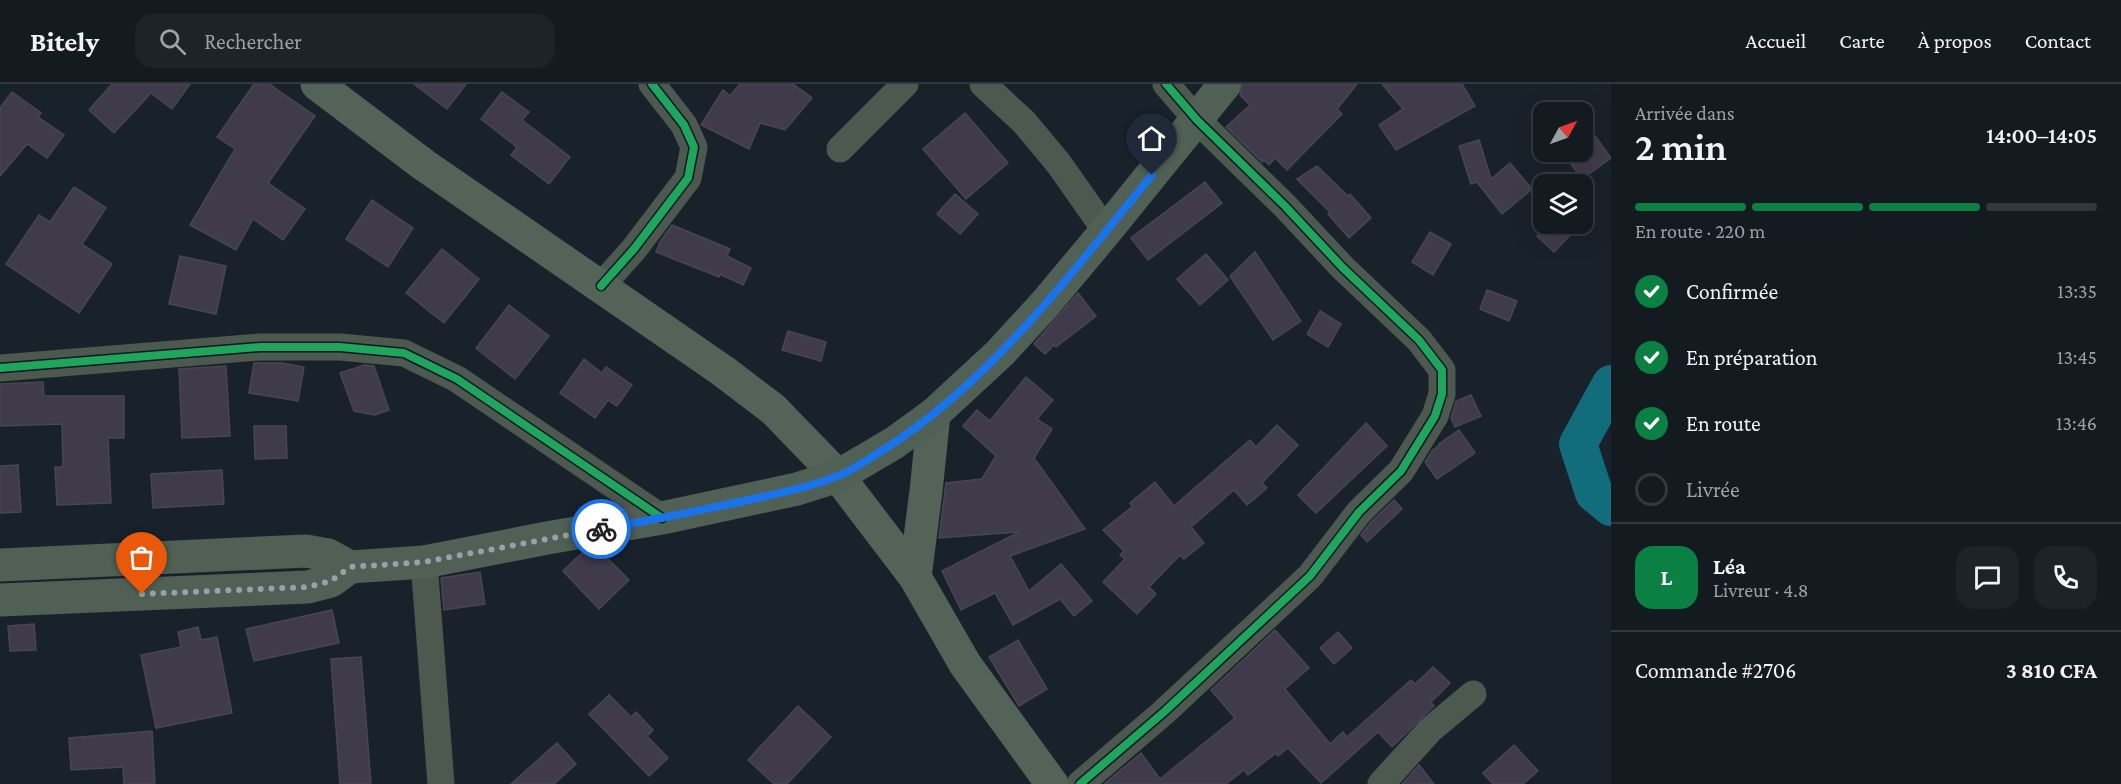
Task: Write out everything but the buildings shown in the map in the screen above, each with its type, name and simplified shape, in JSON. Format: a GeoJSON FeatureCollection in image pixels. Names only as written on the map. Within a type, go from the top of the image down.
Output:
{"type":"FeatureCollection","features":[{"type":"Feature","properties":{"kind":"highway"},"geometry":{"type":"LineString","coordinates":[[0,565],[306,551],[328,555],[350,567],[424,562],[662,518],[797,489],[838,476],[894,442],[934,414],[1000,353],[1045,304],[1225,84]]}},
{"type":"Feature","properties":{"kind":"highway"},"geometry":{"type":"LineString","coordinates":[[0,600],[308,587],[331,581],[350,567]]}},
{"type":"Feature","properties":{"kind":"main road"},"geometry":{"type":"LineString","coordinates":[[337,90],[424,165],[723,371],[773,409],[838,476],[915,577],[965,664],[1052,784]]}},
{"type":"Feature","properties":{"kind":"main road"},"geometry":{"type":"LineString","coordinates":[[915,577],[927,491],[934,414]]}},
{"type":"Feature","properties":{"kind":"street"},"geometry":{"type":"LineString","coordinates":[[601,286],[634,249],[688,178],[694,147],[684,125],[652,84]]}},
{"type":"Feature","properties":{"kind":"street"},"geometry":{"type":"LineString","coordinates":[[840,149],[904,84]]}},
{"type":"Feature","properties":{"kind":"street"},"geometry":{"type":"LineString","coordinates":[[984,84],[1024,122],[1059,164],[1106,231]]}},
{"type":"Feature","properties":{"kind":"street"},"geometry":{"type":"LineString","coordinates":[[1080,784],[1164,712],[1310,576],[1359,512],[1401,471],[1435,416],[1442,394],[1442,370],[1419,340],[1343,268],[1285,206],[1197,120],[1166,84]]}},
{"type":"Feature","properties":{"kind":"street"},"geometry":{"type":"LineString","coordinates":[[0,368],[260,347],[340,347],[404,353],[457,379],[662,518]]}},
{"type":"Feature","properties":{"kind":"street"},"geometry":{"type":"LineString","coordinates":[[424,562],[441,784]]}},
{"type":"Feature","properties":{"kind":"street"},"geometry":{"type":"LineString","coordinates":[[1381,784],[1430,730],[1473,694]]}},
{"type":"Feature","properties":{"kind":"waterway"},"geometry":{"type":"LineString","coordinates":[[1611,384],[1578,444],[1594,493],[1611,507]]}},
{"type":"Feature","properties":{"kind":"cycle path"},"geometry":{"type":"LineString","coordinates":[[601,286],[634,249],[688,178],[694,147],[684,125],[652,84]]}},
{"type":"Feature","properties":{"kind":"cycle path"},"geometry":{"type":"LineString","coordinates":[[1080,784],[1164,712],[1310,576],[1359,512],[1401,471],[1435,416],[1442,394],[1442,370],[1419,340],[1343,268],[1285,206],[1197,120],[1166,84]]}},
{"type":"Feature","properties":{"kind":"cycle path"},"geometry":{"type":"LineString","coordinates":[[0,368],[260,347],[340,347],[404,353],[457,379],[662,518]]}},
{"type":"Feature","properties":{"kind":"way so far"},"geometry":{"type":"LineString","coordinates":[[142,594],[308,587],[331,581],[350,567],[424,562],[601,529]]}},
{"type":"Feature","properties":{"kind":"route"},"geometry":{"type":"LineString","coordinates":[[601,529],[797,489],[838,476],[894,442],[934,414],[1000,353],[1045,304],[1152,175]]}}]}
